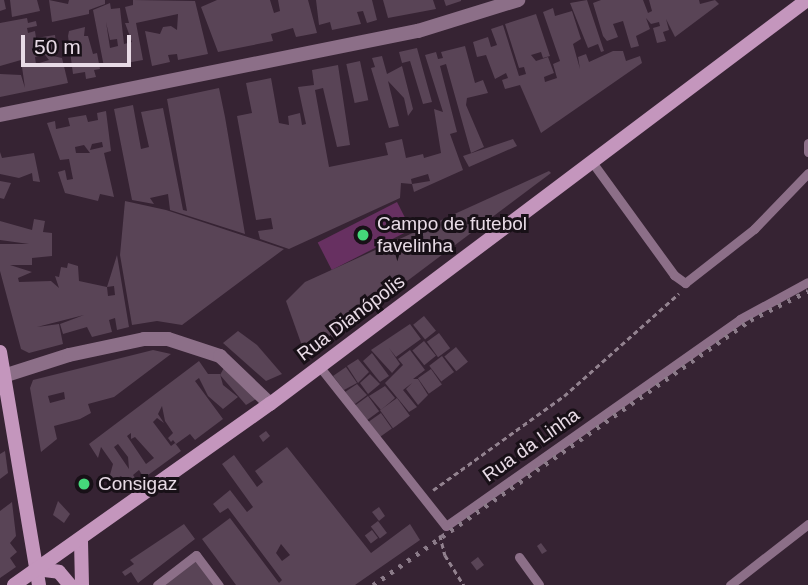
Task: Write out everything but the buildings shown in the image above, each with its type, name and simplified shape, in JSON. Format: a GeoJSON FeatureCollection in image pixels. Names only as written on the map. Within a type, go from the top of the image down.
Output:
{"type":"FeatureCollection","features":[{"type":"Feature","properties":{"kind":"street"},"geometry":{"type":"LineString","coordinates":[[0,115],[418,30],[518,0]]}},
{"type":"Feature","properties":{"kind":"street","name":"Rua Dianópolis"},"geometry":{"type":"LineString","coordinates":[[15,585],[81,541],[270,404],[807,0]]}},
{"type":"Feature","properties":{"kind":"street"},"geometry":{"type":"LineString","coordinates":[[3,376],[69,355],[144,339],[168,339],[220,356],[270,404]]}},
{"type":"Feature","properties":{"kind":"street"},"geometry":{"type":"LineString","coordinates":[[0,352],[39,585]]}},
{"type":"Feature","properties":{"kind":"street"},"geometry":{"type":"LineString","coordinates":[[81,541],[82,585]]}},
{"type":"Feature","properties":{"kind":"street"},"geometry":{"type":"LineString","coordinates":[[36,569],[59,572],[70,585]]}},
{"type":"Feature","properties":{"kind":"lane"},"geometry":{"type":"LineString","coordinates":[[808,144],[808,152]]}},
{"type":"Feature","properties":{"kind":"lane"},"geometry":{"type":"LineString","coordinates":[[592,162],[674,275],[686,283],[754,229],[808,173]]}},
{"type":"Feature","properties":{"kind":"lane","name":"Rua da Linha"},"geometry":{"type":"LineString","coordinates":[[319,366],[422,498],[448,525],[740,320],[808,282]]}},
{"type":"Feature","properties":{"kind":"lane"},"geometry":{"type":"LineString","coordinates":[[730,585],[808,524]]}},
{"type":"Feature","properties":{"kind":"lane"},"geometry":{"type":"LineString","coordinates":[[157,585],[197,555],[219,585]]}},
{"type":"Feature","properties":{"kind":"lane"},"geometry":{"type":"LineString","coordinates":[[519,557],[539,585]]}},
{"type":"Feature","properties":{"kind":"path"},"geometry":{"type":"LineString","coordinates":[[422,498],[564,396],[686,283]]}},
{"type":"Feature","properties":{"kind":"path"},"geometry":{"type":"LineString","coordinates":[[442,542],[464,585]]}},
{"type":"Feature","properties":{"kind":"shaded area","name":"Campo de futebol favelinha"},"geometry":{"type":"Polygon","coordinates":[[[397,202],[411,230],[332,270],[318,242],[397,202]]]}},
{"type":"Feature","properties":{"kind":"railway"},"geometry":{"type":"LineString","coordinates":[[373,585],[750,320],[808,291]]}},
{"type":"Feature","properties":{"kind":"place","name":"Campo de futebol favelinha"},"geometry":{"type":"Point","coordinates":[363,235]}},
{"type":"Feature","properties":{"kind":"place","name":"Consigaz"},"geometry":{"type":"Point","coordinates":[84,484]}}]}
